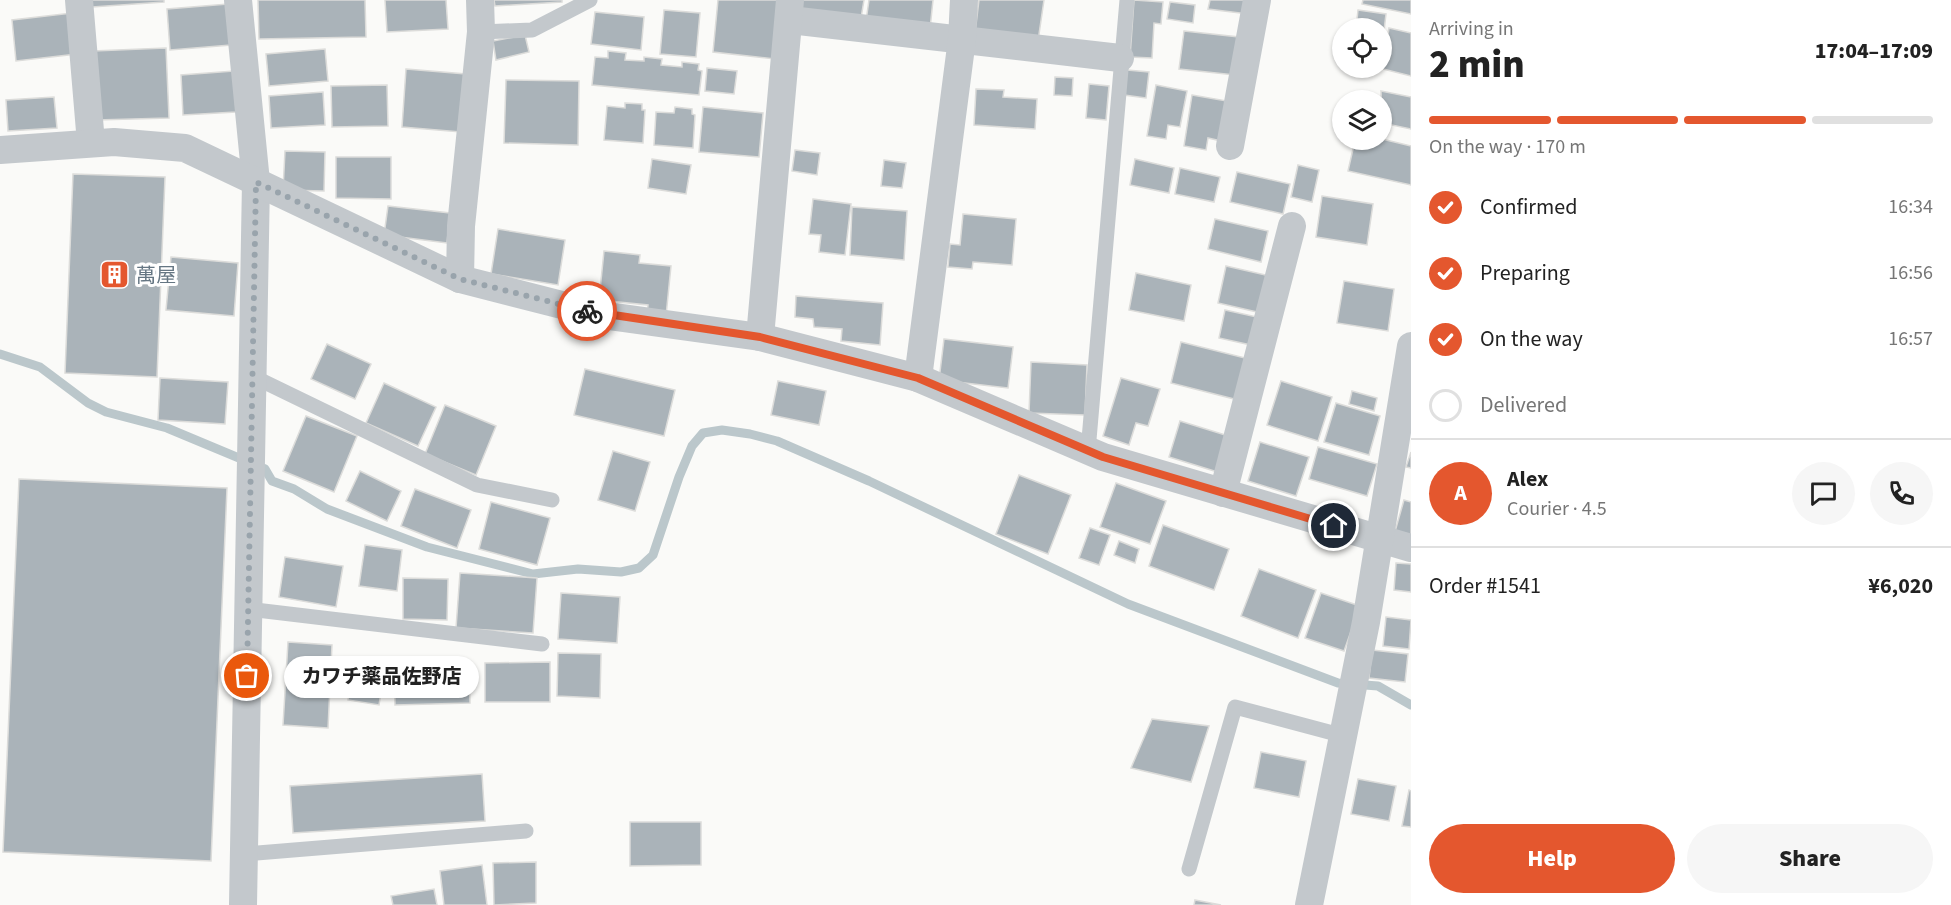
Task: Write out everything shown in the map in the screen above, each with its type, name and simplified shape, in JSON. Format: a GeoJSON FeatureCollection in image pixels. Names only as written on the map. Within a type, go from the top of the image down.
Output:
{"type":"FeatureCollection","features":[{"type":"Feature","properties":{"kind":"street"},"geometry":{"type":"LineString","coordinates":[[79,0],[91,143]]}},
{"type":"Feature","properties":{"kind":"street"},"geometry":{"type":"LineString","coordinates":[[238,0],[256,182],[243,905]]}},
{"type":"Feature","properties":{"kind":"street"},"geometry":{"type":"LineString","coordinates":[[460,279],[461,226],[481,32],[480,0]]}},
{"type":"Feature","properties":{"kind":"street"},"geometry":{"type":"LineString","coordinates":[[918,378],[962,39],[964,0]]}},
{"type":"Feature","properties":{"kind":"street"},"geometry":{"type":"LineString","coordinates":[[1230,146],[1257,0]]}},
{"type":"Feature","properties":{"kind":"street"},"geometry":{"type":"LineString","coordinates":[[760,337],[790,10],[962,39],[1120,58]]}},
{"type":"Feature","properties":{"kind":"street"},"geometry":{"type":"LineString","coordinates":[[0,150],[114,142],[185,148],[460,279],[601,315],[760,337],[918,378],[1088,450],[1223,493],[1411,548]]}},
{"type":"Feature","properties":{"kind":"street"},"geometry":{"type":"LineString","coordinates":[[1223,493],[1292,226]]}},
{"type":"Feature","properties":{"kind":"street"},"geometry":{"type":"LineString","coordinates":[[1308,905],[1344,736],[1411,346]]}},
{"type":"Feature","properties":{"kind":"lane"},"geometry":{"type":"LineString","coordinates":[[481,32],[532,30],[590,0]]}},
{"type":"Feature","properties":{"kind":"lane"},"geometry":{"type":"LineString","coordinates":[[1088,450],[1120,58],[1127,0]]}},
{"type":"Feature","properties":{"kind":"lane"},"geometry":{"type":"LineString","coordinates":[[252,376],[477,485],[552,500]]}},
{"type":"Feature","properties":{"kind":"lane"},"geometry":{"type":"LineString","coordinates":[[248,609],[542,644]]}},
{"type":"Feature","properties":{"kind":"lane"},"geometry":{"type":"LineString","coordinates":[[1189,869],[1235,707],[1344,736]]}},
{"type":"Feature","properties":{"kind":"lane"},"geometry":{"type":"LineString","coordinates":[[244,854],[526,831]]}},
{"type":"Feature","properties":{"kind":"building"},"geometry":{"type":"Polygon","coordinates":[[[91,0],[164,0],[164,2],[92,7],[91,0]]]}},
{"type":"Feature","properties":{"kind":"building"},"geometry":{"type":"Polygon","coordinates":[[[258,0],[365,0],[366,37],[259,39],[258,0]]]}},
{"type":"Feature","properties":{"kind":"building"},"geometry":{"type":"Polygon","coordinates":[[[385,0],[446,0],[448,29],[387,32],[385,0]]]}},
{"type":"Feature","properties":{"kind":"building"},"geometry":{"type":"Polygon","coordinates":[[[494,0],[562,0],[562,2],[495,6],[494,0]]]}},
{"type":"Feature","properties":{"kind":"building"},"geometry":{"type":"Polygon","coordinates":[[[718,0],[781,0],[775,59],[713,52],[718,0]]]}},
{"type":"Feature","properties":{"kind":"building"},"geometry":{"type":"Polygon","coordinates":[[[799,0],[864,0],[861,18],[798,11],[799,0]]]}},
{"type":"Feature","properties":{"kind":"building"},"geometry":{"type":"Polygon","coordinates":[[[869,0],[933,0],[930,29],[866,21],[869,0]]]}},
{"type":"Feature","properties":{"kind":"building"},"geometry":{"type":"Polygon","coordinates":[[[979,0],[1044,0],[1038,41],[975,33],[979,0]]]}},
{"type":"Feature","properties":{"kind":"building"},"geometry":{"type":"Polygon","coordinates":[[[1134,0],[1163,2],[1161,24],[1154,23],[1152,58],[1130,57],[1134,0]]]}},
{"type":"Feature","properties":{"kind":"building"},"geometry":{"type":"Polygon","coordinates":[[[1210,0],[1249,0],[1248,14],[1208,9],[1210,0]]]}},
{"type":"Feature","properties":{"kind":"building"},"geometry":{"type":"Polygon","coordinates":[[[1363,0],[1411,0],[1411,14],[1362,4],[1363,0]]]}},
{"type":"Feature","properties":{"kind":"building"},"geometry":{"type":"Polygon","coordinates":[[[1170,2],[1195,5],[1193,23],[1167,19],[1170,2]]]}},
{"type":"Feature","properties":{"kind":"building"},"geometry":{"type":"Polygon","coordinates":[[[228,4],[231,45],[170,50],[167,9],[228,4]]]}},
{"type":"Feature","properties":{"kind":"building"},"geometry":{"type":"Polygon","coordinates":[[[664,10],[700,13],[696,57],[660,54],[664,10]]]}},
{"type":"Feature","properties":{"kind":"building"},"geometry":{"type":"Polygon","coordinates":[[[1358,10],[1386,14],[1386,18],[1357,18],[1358,10]]]}},
{"type":"Feature","properties":{"kind":"building"},"geometry":{"type":"Polygon","coordinates":[[[595,12],[644,17],[641,50],[591,44],[595,12]]]}},
{"type":"Feature","properties":{"kind":"building"},"geometry":{"type":"Polygon","coordinates":[[[72,13],[77,54],[16,61],[12,20],[72,13]]]}},
{"type":"Feature","properties":{"kind":"building"},"geometry":{"type":"Polygon","coordinates":[[[1392,29],[1411,33],[1411,76],[1392,71],[1392,29]]]}},
{"type":"Feature","properties":{"kind":"building"},"geometry":{"type":"Polygon","coordinates":[[[1184,31],[1239,37],[1235,75],[1179,69],[1184,31]]]}},
{"type":"Feature","properties":{"kind":"building"},"geometry":{"type":"Polygon","coordinates":[[[525,35],[529,52],[496,60],[493,41],[525,35]]]}},
{"type":"Feature","properties":{"kind":"building"},"geometry":{"type":"Polygon","coordinates":[[[166,48],[169,118],[96,120],[93,51],[166,48]]]}},
{"type":"Feature","properties":{"kind":"building"},"geometry":{"type":"Polygon","coordinates":[[[325,49],[328,81],[269,86],[266,54],[325,49]]]}},
{"type":"Feature","properties":{"kind":"building"},"geometry":{"type":"Polygon","coordinates":[[[608,51],[626,53],[625,60],[644,61],[644,57],[662,59],[661,65],[682,67],[682,62],[699,64],[698,70],[702,71],[699,95],[592,85],[595,57],[608,58],[608,51]]]}},
{"type":"Feature","properties":{"kind":"building"},"geometry":{"type":"Polygon","coordinates":[[[707,68],[737,71],[734,94],[705,91],[707,68]]]}},
{"type":"Feature","properties":{"kind":"building"},"geometry":{"type":"Polygon","coordinates":[[[406,69],[466,74],[461,132],[402,127],[406,69]]]}},
{"type":"Feature","properties":{"kind":"building"},"geometry":{"type":"Polygon","coordinates":[[[1127,70],[1149,72],[1146,98],[1124,95],[1127,70]]]}},
{"type":"Feature","properties":{"kind":"building"},"geometry":{"type":"Polygon","coordinates":[[[234,71],[236,112],[183,115],[181,75],[234,71]]]}},
{"type":"Feature","properties":{"kind":"building"},"geometry":{"type":"Polygon","coordinates":[[[1055,77],[1073,78],[1072,96],[1054,95],[1055,77]]]}},
{"type":"Feature","properties":{"kind":"building"},"geometry":{"type":"Polygon","coordinates":[[[506,80],[579,81],[578,145],[504,143],[506,80]]]}},
{"type":"Feature","properties":{"kind":"building"},"geometry":{"type":"Polygon","coordinates":[[[1089,84],[1109,86],[1106,120],[1086,118],[1089,84]]]}},
{"type":"Feature","properties":{"kind":"building"},"geometry":{"type":"Polygon","coordinates":[[[387,85],[388,126],[332,127],[331,86],[387,85]]]}},
{"type":"Feature","properties":{"kind":"building"},"geometry":{"type":"Polygon","coordinates":[[[1156,85],[1187,91],[1180,127],[1168,125],[1166,139],[1147,136],[1156,85]]]}},
{"type":"Feature","properties":{"kind":"building"},"geometry":{"type":"Polygon","coordinates":[[[976,89],[1004,90],[1003,97],[1037,99],[1035,129],[974,125],[976,89]]]}},
{"type":"Feature","properties":{"kind":"building"},"geometry":{"type":"Polygon","coordinates":[[[323,92],[325,125],[271,128],[269,96],[323,92]]]}},
{"type":"Feature","properties":{"kind":"building"},"geometry":{"type":"Polygon","coordinates":[[[1392,93],[1411,97],[1411,129],[1392,125],[1392,93]]]}},
{"type":"Feature","properties":{"kind":"building"},"geometry":{"type":"Polygon","coordinates":[[[1192,95],[1227,101],[1221,141],[1208,138],[1206,150],[1184,146],[1192,95]]]}},
{"type":"Feature","properties":{"kind":"building"},"geometry":{"type":"Polygon","coordinates":[[[54,97],[57,128],[8,131],[6,100],[54,97]]]}},
{"type":"Feature","properties":{"kind":"building"},"geometry":{"type":"Polygon","coordinates":[[[625,103],[642,104],[642,110],[645,110],[643,143],[604,140],[607,106],[625,108],[625,103]]]}},
{"type":"Feature","properties":{"kind":"building"},"geometry":{"type":"Polygon","coordinates":[[[675,107],[692,109],[692,114],[695,115],[693,148],[654,145],[656,112],[674,113],[675,107]]]}},
{"type":"Feature","properties":{"kind":"building"},"geometry":{"type":"Polygon","coordinates":[[[703,107],[763,113],[759,157],[699,152],[703,107]]]}},
{"type":"Feature","properties":{"kind":"building"},"geometry":{"type":"Polygon","coordinates":[[[1392,141],[1411,146],[1411,185],[1348,171],[1353,150],[1392,150],[1392,141]]]}},
{"type":"Feature","properties":{"kind":"building"},"geometry":{"type":"Polygon","coordinates":[[[795,150],[820,153],[817,175],[792,171],[795,150]]]}},
{"type":"Feature","properties":{"kind":"building"},"geometry":{"type":"Polygon","coordinates":[[[285,151],[325,152],[324,191],[283,190],[285,151]]]}},
{"type":"Feature","properties":{"kind":"building"},"geometry":{"type":"Polygon","coordinates":[[[336,157],[391,157],[391,199],[336,198],[336,157]]]}},
{"type":"Feature","properties":{"kind":"building"},"geometry":{"type":"Polygon","coordinates":[[[652,159],[691,165],[686,194],[648,188],[652,159]]]}},
{"type":"Feature","properties":{"kind":"building"},"geometry":{"type":"Polygon","coordinates":[[[1135,159],[1174,168],[1169,193],[1130,185],[1135,159]]]}},
{"type":"Feature","properties":{"kind":"building"},"geometry":{"type":"Polygon","coordinates":[[[884,160],[906,163],[902,188],[881,186],[884,160]]]}},
{"type":"Feature","properties":{"kind":"building"},"geometry":{"type":"Polygon","coordinates":[[[1298,165],[1319,170],[1312,202],[1291,197],[1298,165]]]}},
{"type":"Feature","properties":{"kind":"building"},"geometry":{"type":"Polygon","coordinates":[[[1180,168],[1220,177],[1214,202],[1175,194],[1180,168]]]}},
{"type":"Feature","properties":{"kind":"building"},"geometry":{"type":"Polygon","coordinates":[[[1237,172],[1290,184],[1283,214],[1230,202],[1237,172]]]}},
{"type":"Feature","properties":{"kind":"building","name":"萬屋"},"geometry":{"type":"Polygon","coordinates":[[[73,174],[165,177],[157,377],[65,373],[73,174]]]}},
{"type":"Feature","properties":{"kind":"building"},"geometry":{"type":"Polygon","coordinates":[[[1322,196],[1373,204],[1367,245],[1316,237],[1322,196]]]}},
{"type":"Feature","properties":{"kind":"building"},"geometry":{"type":"Polygon","coordinates":[[[813,199],[851,204],[845,255],[819,252],[821,235],[809,234],[813,199]]]}},
{"type":"Feature","properties":{"kind":"building"},"geometry":{"type":"Polygon","coordinates":[[[388,206],[450,213],[447,243],[384,235],[388,206]]]}},
{"type":"Feature","properties":{"kind":"building"},"geometry":{"type":"Polygon","coordinates":[[[852,207],[907,211],[904,260],[850,255],[852,207]]]}},
{"type":"Feature","properties":{"kind":"building"},"geometry":{"type":"Polygon","coordinates":[[[963,214],[1016,219],[1012,265],[973,262],[972,269],[948,267],[950,244],[960,245],[963,214]]]}},
{"type":"Feature","properties":{"kind":"building"},"geometry":{"type":"Polygon","coordinates":[[[1215,219],[1268,231],[1261,262],[1208,249],[1215,219]]]}},
{"type":"Feature","properties":{"kind":"building"},"geometry":{"type":"Polygon","coordinates":[[[498,229],[565,240],[558,285],[491,274],[498,229]]]}},
{"type":"Feature","properties":{"kind":"building"},"geometry":{"type":"Polygon","coordinates":[[[604,251],[640,255],[639,263],[671,266],[666,316],[647,314],[648,305],[599,300],[604,251]]]}},
{"type":"Feature","properties":{"kind":"building"},"geometry":{"type":"Polygon","coordinates":[[[171,257],[238,263],[234,316],[166,310],[171,257]]]}},
{"type":"Feature","properties":{"kind":"building"},"geometry":{"type":"Polygon","coordinates":[[[1226,266],[1279,278],[1270,315],[1218,303],[1226,266]]]}},
{"type":"Feature","properties":{"kind":"building"},"geometry":{"type":"Polygon","coordinates":[[[1136,273],[1191,285],[1184,321],[1129,310],[1136,273]]]}},
{"type":"Feature","properties":{"kind":"building"},"geometry":{"type":"Polygon","coordinates":[[[1344,281],[1394,289],[1388,331],[1337,323],[1344,281]]]}},
{"type":"Feature","properties":{"kind":"building"},"geometry":{"type":"Polygon","coordinates":[[[796,296],[883,303],[880,345],[841,341],[842,329],[814,327],[813,319],[795,317],[796,296]]]}},
{"type":"Feature","properties":{"kind":"building"},"geometry":{"type":"Polygon","coordinates":[[[1225,310],[1266,319],[1260,347],[1219,338],[1225,310]]]}},
{"type":"Feature","properties":{"kind":"building"},"geometry":{"type":"Polygon","coordinates":[[[944,339],[1013,347],[1008,388],[939,380],[944,339]]]}},
{"type":"Feature","properties":{"kind":"building"},"geometry":{"type":"Polygon","coordinates":[[[1181,342],[1253,360],[1242,401],[1171,383],[1181,342]]]}},
{"type":"Feature","properties":{"kind":"building"},"geometry":{"type":"Polygon","coordinates":[[[327,344],[371,364],[355,399],[311,379],[327,344]]]}},
{"type":"Feature","properties":{"kind":"building"},"geometry":{"type":"Polygon","coordinates":[[[1031,362],[1087,365],[1085,415],[1029,413],[1031,362]]]}},
{"type":"Feature","properties":{"kind":"building"},"geometry":{"type":"Polygon","coordinates":[[[585,369],[675,390],[664,436],[574,415],[585,369]]]}},
{"type":"Feature","properties":{"kind":"building"},"geometry":{"type":"Polygon","coordinates":[[[160,378],[228,382],[225,424],[158,420],[160,378]]]}},
{"type":"Feature","properties":{"kind":"building"},"geometry":{"type":"Polygon","coordinates":[[[1121,378],[1160,389],[1148,426],[1136,423],[1129,445],[1103,436],[1121,378]]]}},
{"type":"Feature","properties":{"kind":"building"},"geometry":{"type":"Polygon","coordinates":[[[778,381],[826,391],[819,425],[771,415],[778,381]]]}},
{"type":"Feature","properties":{"kind":"building"},"geometry":{"type":"Polygon","coordinates":[[[1281,381],[1332,397],[1318,441],[1267,425],[1281,381]]]}},
{"type":"Feature","properties":{"kind":"building"},"geometry":{"type":"Polygon","coordinates":[[[384,383],[436,407],[418,446],[366,423],[384,383]]]}},
{"type":"Feature","properties":{"kind":"building"},"geometry":{"type":"Polygon","coordinates":[[[1352,391],[1377,398],[1374,411],[1349,404],[1352,391]]]}},
{"type":"Feature","properties":{"kind":"building"},"geometry":{"type":"Polygon","coordinates":[[[1336,403],[1380,416],[1369,455],[1324,442],[1336,403]]]}},
{"type":"Feature","properties":{"kind":"building"},"geometry":{"type":"Polygon","coordinates":[[[445,405],[496,426],[476,475],[425,454],[445,405]]]}},
{"type":"Feature","properties":{"kind":"building"},"geometry":{"type":"Polygon","coordinates":[[[306,416],[357,436],[334,492],[283,471],[306,416]]]}},
{"type":"Feature","properties":{"kind":"building"},"geometry":{"type":"Polygon","coordinates":[[[1180,421],[1235,438],[1224,474],[1169,457],[1180,421]]]}},
{"type":"Feature","properties":{"kind":"building"},"geometry":{"type":"Polygon","coordinates":[[[1260,442],[1309,457],[1296,496],[1248,481],[1260,442]]]}},
{"type":"Feature","properties":{"kind":"building"},"geometry":{"type":"Polygon","coordinates":[[[1318,447],[1377,464],[1367,496],[1309,479],[1318,447]]]}},
{"type":"Feature","properties":{"kind":"building"},"geometry":{"type":"Polygon","coordinates":[[[613,451],[650,462],[635,511],[598,500],[613,451]]]}},
{"type":"Feature","properties":{"kind":"building"},"geometry":{"type":"Polygon","coordinates":[[[1411,452],[1411,468],[1406,467],[1411,452]]]}},
{"type":"Feature","properties":{"kind":"building"},"geometry":{"type":"Polygon","coordinates":[[[360,471],[401,491],[387,521],[346,501],[360,471]]]}},
{"type":"Feature","properties":{"kind":"building"},"geometry":{"type":"Polygon","coordinates":[[[1019,475],[1071,495],[1048,554],[996,534],[1019,475]]]}},
{"type":"Feature","properties":{"kind":"building"},"geometry":{"type":"Polygon","coordinates":[[[19,479],[227,488],[211,861],[3,852],[19,479]]]}},
{"type":"Feature","properties":{"kind":"building"},"geometry":{"type":"Polygon","coordinates":[[[1116,483],[1166,501],[1150,544],[1100,527],[1116,483]]]}},
{"type":"Feature","properties":{"kind":"building"},"geometry":{"type":"Polygon","coordinates":[[[415,489],[471,510],[457,548],[401,526],[415,489]]]}},
{"type":"Feature","properties":{"kind":"building"},"geometry":{"type":"Polygon","coordinates":[[[1404,500],[1411,502],[1411,539],[1394,535],[1404,500]]]}},
{"type":"Feature","properties":{"kind":"building"},"geometry":{"type":"Polygon","coordinates":[[[491,502],[550,518],[537,565],[479,549],[491,502]]]}},
{"type":"Feature","properties":{"kind":"building"},"geometry":{"type":"Polygon","coordinates":[[[1163,525],[1229,549],[1214,590],[1149,566],[1163,525]]]}},
{"type":"Feature","properties":{"kind":"building"},"geometry":{"type":"Polygon","coordinates":[[[1090,528],[1110,535],[1099,565],[1079,558],[1090,528]]]}},
{"type":"Feature","properties":{"kind":"building"},"geometry":{"type":"Polygon","coordinates":[[[1119,541],[1139,549],[1135,563],[1114,555],[1119,541]]]}},
{"type":"Feature","properties":{"kind":"building"},"geometry":{"type":"Polygon","coordinates":[[[365,545],[402,550],[397,591],[359,586],[365,545]]]}},
{"type":"Feature","properties":{"kind":"building"},"geometry":{"type":"Polygon","coordinates":[[[285,557],[343,566],[336,607],[279,597],[285,557]]]}},
{"type":"Feature","properties":{"kind":"building"},"geometry":{"type":"Polygon","coordinates":[[[1396,563],[1411,564],[1411,592],[1394,590],[1396,563]]]}},
{"type":"Feature","properties":{"kind":"building"},"geometry":{"type":"Polygon","coordinates":[[[1259,569],[1316,590],[1298,638],[1241,616],[1259,569]]]}},
{"type":"Feature","properties":{"kind":"building"},"geometry":{"type":"Polygon","coordinates":[[[460,573],[537,578],[533,633],[456,628],[460,573]]]}},
{"type":"Feature","properties":{"kind":"building"},"geometry":{"type":"Polygon","coordinates":[[[403,578],[448,579],[447,620],[403,619],[403,578]]]}},
{"type":"Feature","properties":{"kind":"building"},"geometry":{"type":"Polygon","coordinates":[[[561,593],[620,597],[617,643],[558,639],[561,593]]]}},
{"type":"Feature","properties":{"kind":"building"},"geometry":{"type":"Polygon","coordinates":[[[1321,593],[1360,606],[1344,651],[1305,638],[1321,593]]]}},
{"type":"Feature","properties":{"kind":"building"},"geometry":{"type":"Polygon","coordinates":[[[1386,617],[1411,620],[1409,649],[1383,646],[1386,617]]]}},
{"type":"Feature","properties":{"kind":"building"},"geometry":{"type":"Polygon","coordinates":[[[288,642],[332,645],[328,728],[283,725],[288,642]]]}},
{"type":"Feature","properties":{"kind":"building"},"geometry":{"type":"Polygon","coordinates":[[[1372,650],[1408,654],[1405,682],[1369,678],[1372,650]]]}},
{"type":"Feature","properties":{"kind":"building"},"geometry":{"type":"Polygon","coordinates":[[[558,653],[601,654],[600,698],[557,696],[558,653]]]}},
{"type":"Feature","properties":{"kind":"building"},"geometry":{"type":"Polygon","coordinates":[[[355,661],[385,667],[379,705],[348,700],[355,661]]]}},
{"type":"Feature","properties":{"kind":"building"},"geometry":{"type":"Polygon","coordinates":[[[469,661],[470,703],[395,705],[394,663],[469,661]]]}},
{"type":"Feature","properties":{"kind":"building"},"geometry":{"type":"Polygon","coordinates":[[[550,662],[550,702],[485,702],[485,663],[550,662]]]}},
{"type":"Feature","properties":{"kind":"building"},"geometry":{"type":"Polygon","coordinates":[[[1152,719],[1209,726],[1191,782],[1131,768],[1152,719]]]}},
{"type":"Feature","properties":{"kind":"building"},"geometry":{"type":"Polygon","coordinates":[[[1261,752],[1306,761],[1299,797],[1254,788],[1261,752]]]}},
{"type":"Feature","properties":{"kind":"building"},"geometry":{"type":"Polygon","coordinates":[[[482,774],[485,821],[293,833],[290,786],[482,774]]]}},
{"type":"Feature","properties":{"kind":"building"},"geometry":{"type":"Polygon","coordinates":[[[1358,779],[1396,786],[1389,821],[1351,814],[1358,779]]]}},
{"type":"Feature","properties":{"kind":"building"},"geometry":{"type":"Polygon","coordinates":[[[1409,790],[1411,791],[1411,827],[1402,826],[1409,790]]]}},
{"type":"Feature","properties":{"kind":"building"},"geometry":{"type":"Polygon","coordinates":[[[630,822],[701,822],[701,865],[630,866],[630,822]]]}},
{"type":"Feature","properties":{"kind":"building"},"geometry":{"type":"Polygon","coordinates":[[[536,862],[536,903],[494,905],[493,863],[536,862]]]}},
{"type":"Feature","properties":{"kind":"building"},"geometry":{"type":"Polygon","coordinates":[[[482,865],[487,905],[444,905],[440,871],[482,865]]]}},
{"type":"Feature","properties":{"kind":"building"},"geometry":{"type":"Polygon","coordinates":[[[434,889],[437,905],[393,905],[391,896],[434,889]]]}},
{"type":"Feature","properties":{"kind":"building"},"geometry":{"type":"Polygon","coordinates":[[[1195,900],[1221,905],[1194,905],[1195,900]]]}},
{"type":"Feature","properties":{"kind":"waterway"},"geometry":{"type":"LineString","coordinates":[[0,354],[40,367],[88,403],[106,412],[167,428],[265,469],[272,481],[294,489],[327,509],[427,547],[533,574],[578,569],[621,572],[639,568],[653,555],[692,446],[703,433],[722,430],[750,434],[777,441],[869,481],[1128,604],[1338,683],[1378,686],[1411,705]]}},
{"type":"Feature","properties":{"kind":"way so far"},"geometry":{"type":"LineString","coordinates":[[247,676],[256,182],[460,279],[587,311]]}},
{"type":"Feature","properties":{"kind":"place","name":"萬屋"},"geometry":{"type":"Point","coordinates":[115,275]}},
{"type":"Feature","properties":{"kind":"place","name":"カワチ薬品佐野店"},"geometry":{"type":"Point","coordinates":[247,676]}},
{"type":"Feature","properties":{"kind":"route"},"geometry":{"type":"LineString","coordinates":[[587,311],[601,315],[760,337],[918,378],[1103,457],[1334,526]]}}]}
